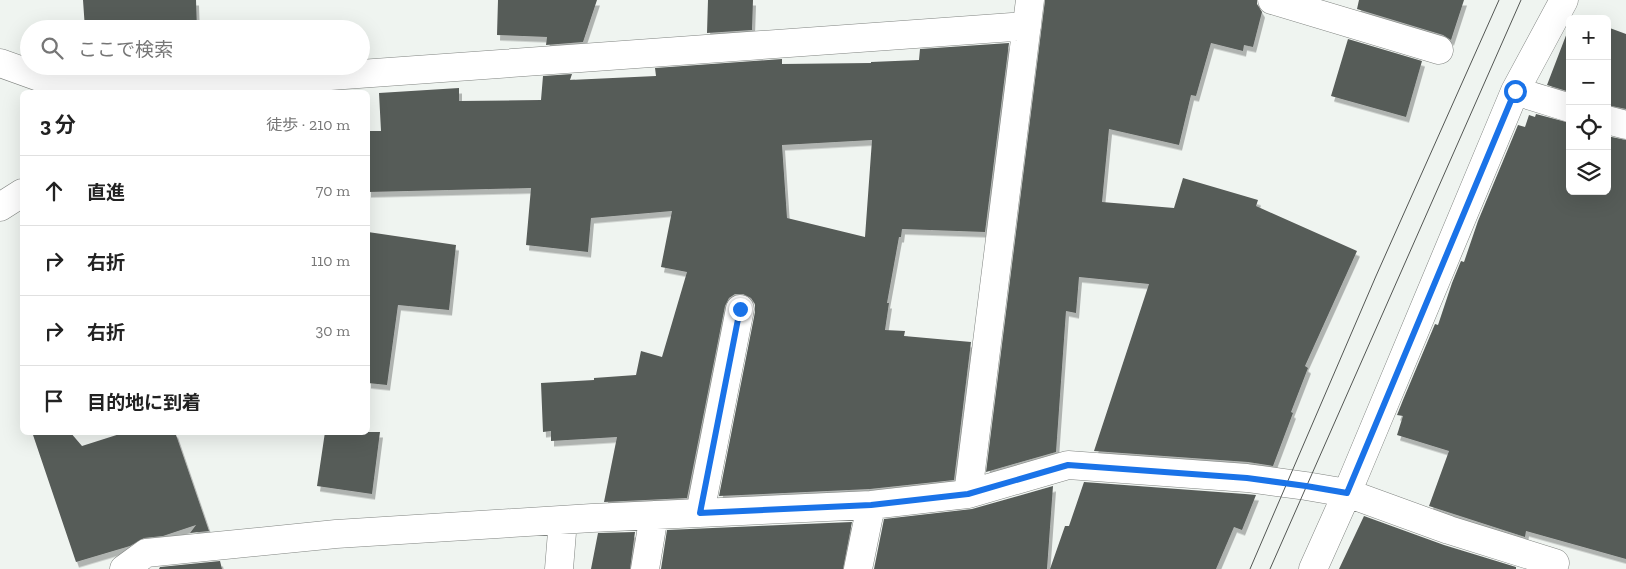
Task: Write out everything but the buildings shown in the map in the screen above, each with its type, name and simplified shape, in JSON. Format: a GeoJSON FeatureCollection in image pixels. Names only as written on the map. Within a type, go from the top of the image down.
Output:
{"type":"FeatureCollection","features":[{"type":"Feature","properties":{"kind":"street"},"geometry":{"type":"LineString","coordinates":[[1272,0],[1440,50]]}},
{"type":"Feature","properties":{"kind":"street"},"geometry":{"type":"LineString","coordinates":[[1313,569],[1347,493],[1515,91],[1564,0]]}},
{"type":"Feature","properties":{"kind":"street"},"geometry":{"type":"LineString","coordinates":[[370,71],[1028,13],[968,494]]}},
{"type":"Feature","properties":{"kind":"street"},"geometry":{"type":"LineString","coordinates":[[0,63],[20,72]]}},
{"type":"Feature","properties":{"kind":"street"},"geometry":{"type":"LineString","coordinates":[[27,75],[56,88],[248,82],[327,75]]}},
{"type":"Feature","properties":{"kind":"street"},"geometry":{"type":"LineString","coordinates":[[1515,91],[1566,107]]}},
{"type":"Feature","properties":{"kind":"street"},"geometry":{"type":"LineString","coordinates":[[1611,121],[1626,126]]}},
{"type":"Feature","properties":{"kind":"street"},"geometry":{"type":"LineString","coordinates":[[0,207],[20,194]]}},
{"type":"Feature","properties":{"kind":"street"},"geometry":{"type":"LineString","coordinates":[[700,513],[740,309]]}},
{"type":"Feature","properties":{"kind":"street"},"geometry":{"type":"LineString","coordinates":[[124,569],[145,561],[336,534],[654,515],[871,505],[968,494],[1068,465],[1247,478],[1347,493],[1449,530],[1555,563],[1553,569]]}},
{"type":"Feature","properties":{"kind":"street"},"geometry":{"type":"LineString","coordinates":[[858,569],[871,505]]}},
{"type":"Feature","properties":{"kind":"street"},"geometry":{"type":"LineString","coordinates":[[645,569],[654,515]]}},
{"type":"Feature","properties":{"kind":"street"},"geometry":{"type":"LineString","coordinates":[[559,569],[563,520]]}},
{"type":"Feature","properties":{"kind":"tram line"},"geometry":{"type":"LineString","coordinates":[[1250,569],[1376,276],[1499,0]]}},
{"type":"Feature","properties":{"kind":"tram line"},"geometry":{"type":"LineString","coordinates":[[1270,569],[1521,0]]}},
{"type":"Feature","properties":{"kind":"route"},"geometry":{"type":"LineString","coordinates":[[740,309],[700,513],[871,505],[968,494],[1068,465],[1247,478],[1347,493],[1515,91]]}}]}
